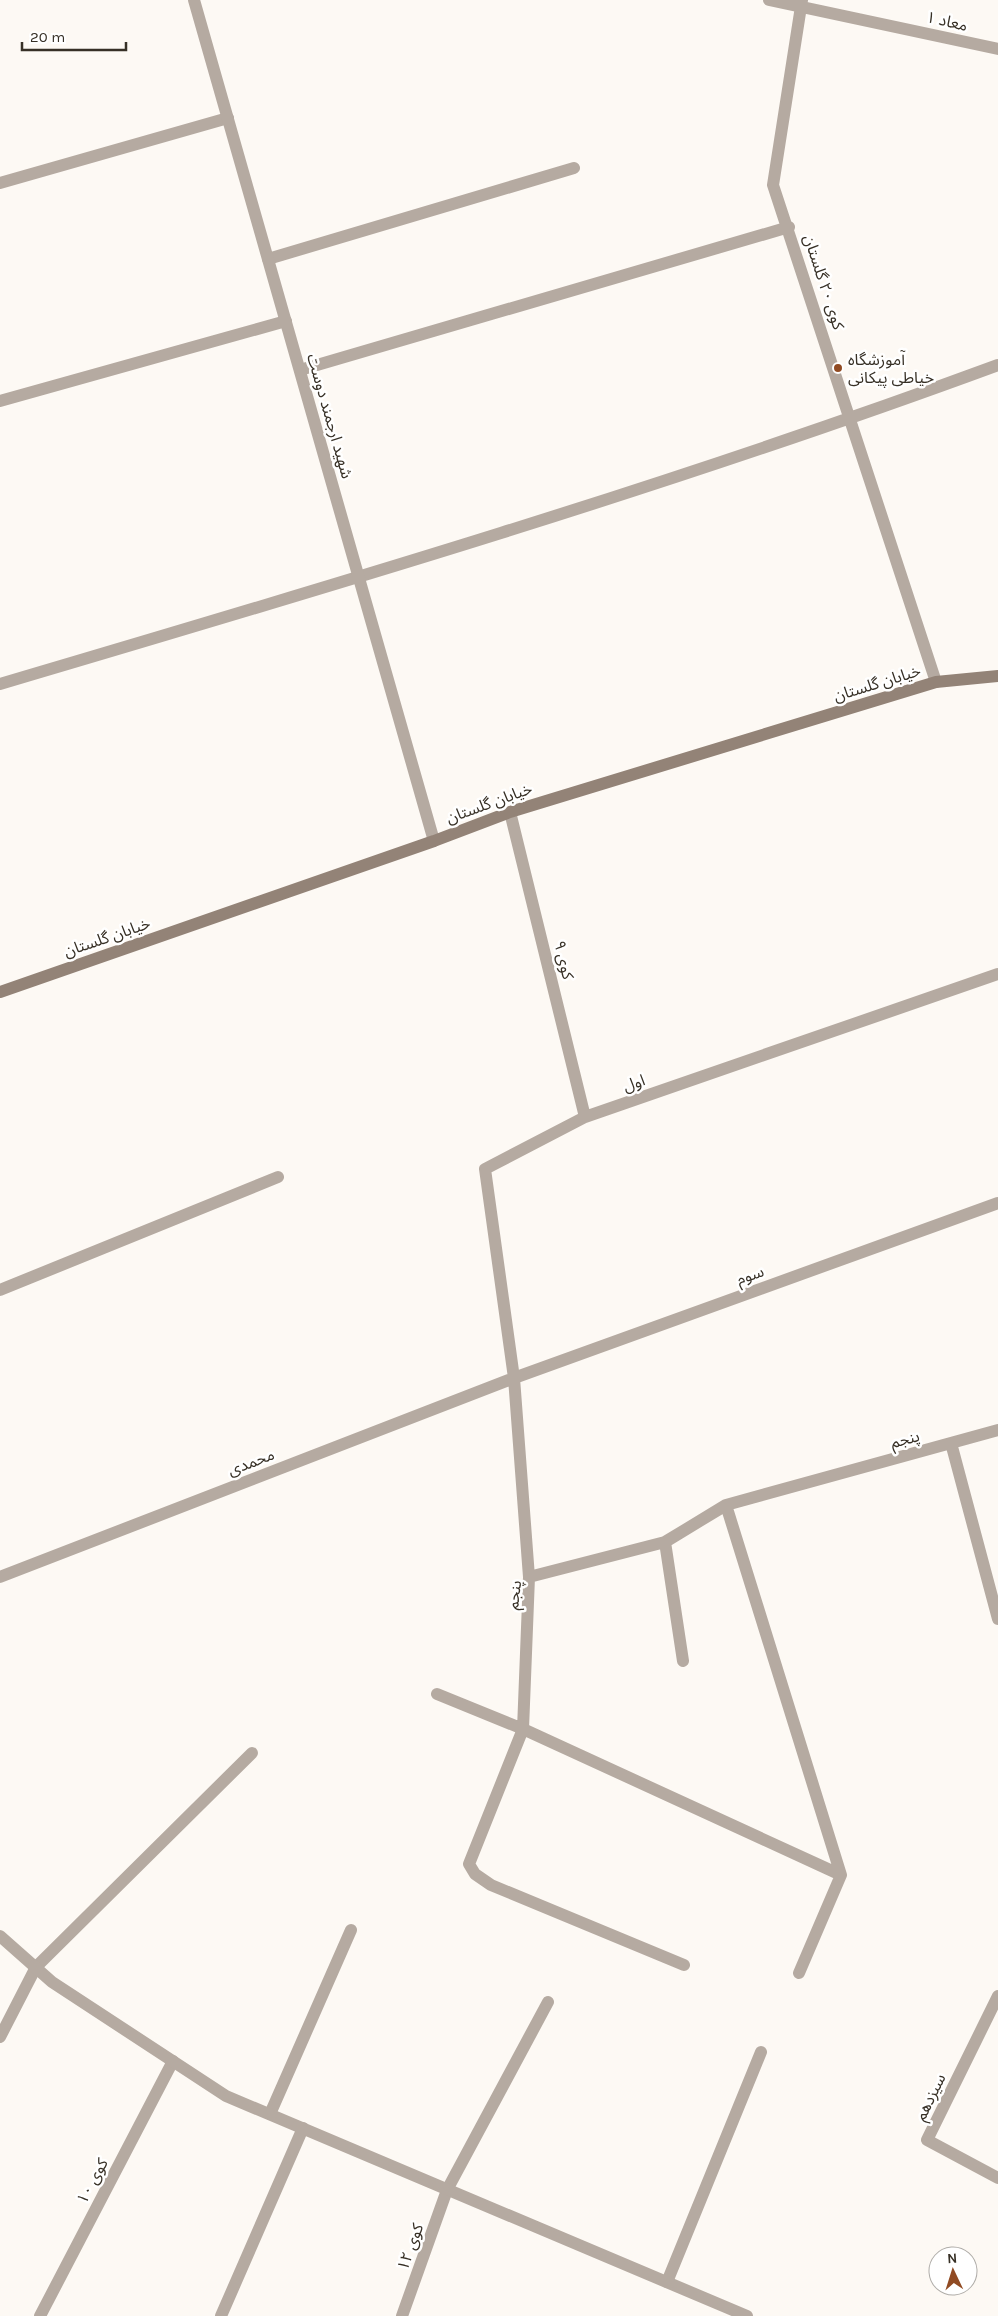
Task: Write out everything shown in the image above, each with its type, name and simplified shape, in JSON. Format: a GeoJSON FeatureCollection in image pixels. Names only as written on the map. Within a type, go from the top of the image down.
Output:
{"type":"FeatureCollection","features":[{"type":"Feature","properties":{"kind":"main road","name":"خیابان گلستان"},"geometry":{"type":"LineString","coordinates":[[0,992],[434,841],[510,812],[936,682],[998,676]]}},
{"type":"Feature","properties":{"kind":"street","name":"شهید ارجمند دوست"},"geometry":{"type":"LineString","coordinates":[[194,0],[434,841]]}},
{"type":"Feature","properties":{"kind":"street","name":"معاد ۱"},"geometry":{"type":"LineString","coordinates":[[769,0],[801,3],[998,49]]}},
{"type":"Feature","properties":{"kind":"street","name":"کوی ۲۰ گلستان"},"geometry":{"type":"LineString","coordinates":[[801,3],[773,185],[789,227],[936,682]]}},
{"type":"Feature","properties":{"kind":"street"},"geometry":{"type":"LineString","coordinates":[[0,183],[228,118]]}},
{"type":"Feature","properties":{"kind":"street"},"geometry":{"type":"LineString","coordinates":[[268,259],[574,168]]}},
{"type":"Feature","properties":{"kind":"street"},"geometry":{"type":"LineString","coordinates":[[300,370],[789,227]]}},
{"type":"Feature","properties":{"kind":"street"},"geometry":{"type":"LineString","coordinates":[[0,401],[286,321]]}},
{"type":"Feature","properties":{"kind":"street"},"geometry":{"type":"LineString","coordinates":[[0,684],[359,577],[851,419],[998,365]]}},
{"type":"Feature","properties":{"kind":"street","name":"کوی ۹"},"geometry":{"type":"LineString","coordinates":[[510,812],[585,1117]]}},
{"type":"Feature","properties":{"kind":"street","name":"اول"},"geometry":{"type":"LineString","coordinates":[[514,1378],[485,1169],[585,1117],[998,974]]}},
{"type":"Feature","properties":{"kind":"street"},"geometry":{"type":"LineString","coordinates":[[0,1290],[278,1177]]}},
{"type":"Feature","properties":{"kind":"street","name":"سوم"},"geometry":{"type":"LineString","coordinates":[[514,1378],[998,1202]]}},
{"type":"Feature","properties":{"kind":"street"},"geometry":{"type":"LineString","coordinates":[[514,1378],[529,1577]]}},
{"type":"Feature","properties":{"kind":"street","name":"محمدی"},"geometry":{"type":"LineString","coordinates":[[0,1577],[514,1378]]}},
{"type":"Feature","properties":{"kind":"street","name":"پنجم"},"geometry":{"type":"LineString","coordinates":[[684,1965],[492,1885],[475,1874],[469,1864],[523,1729],[529,1577],[665,1542],[726,1505],[998,1430]]}},
{"type":"Feature","properties":{"kind":"street"},"geometry":{"type":"LineString","coordinates":[[951,1443],[998,1619]]}},
{"type":"Feature","properties":{"kind":"street"},"geometry":{"type":"LineString","coordinates":[[726,1505],[841,1875],[799,1973]]}},
{"type":"Feature","properties":{"kind":"street"},"geometry":{"type":"LineString","coordinates":[[665,1542],[683,1661]]}},
{"type":"Feature","properties":{"kind":"street"},"geometry":{"type":"LineString","coordinates":[[437,1694],[523,1729],[841,1875]]}},
{"type":"Feature","properties":{"kind":"street"},"geometry":{"type":"LineString","coordinates":[[0,2037],[36,1967],[252,1753]]}},
{"type":"Feature","properties":{"kind":"street"},"geometry":{"type":"LineString","coordinates":[[270,2114],[351,1930]]}},
{"type":"Feature","properties":{"kind":"street"},"geometry":{"type":"LineString","coordinates":[[0,1936],[52,1982],[226,2096],[746,2316]]}},
{"type":"Feature","properties":{"kind":"street","name":"سیزدهم"},"geometry":{"type":"LineString","coordinates":[[998,1996],[927,2140],[998,2178]]}},
{"type":"Feature","properties":{"kind":"street","name":"کوی ۱۲"},"geometry":{"type":"LineString","coordinates":[[402,2316],[447,2190],[548,2002]]}},
{"type":"Feature","properties":{"kind":"street"},"geometry":{"type":"LineString","coordinates":[[667,2282],[761,2052]]}},
{"type":"Feature","properties":{"kind":"street","name":"کوی ۱۰"},"geometry":{"type":"LineString","coordinates":[[40,2316],[173,2061]]}},
{"type":"Feature","properties":{"kind":"street"},"geometry":{"type":"LineString","coordinates":[[221,2316],[302,2128]]}},
{"type":"Feature","properties":{"kind":"place","name":"آموزشگاه خیاطی پیکانی"},"geometry":{"type":"Point","coordinates":[838,368]}}]}
